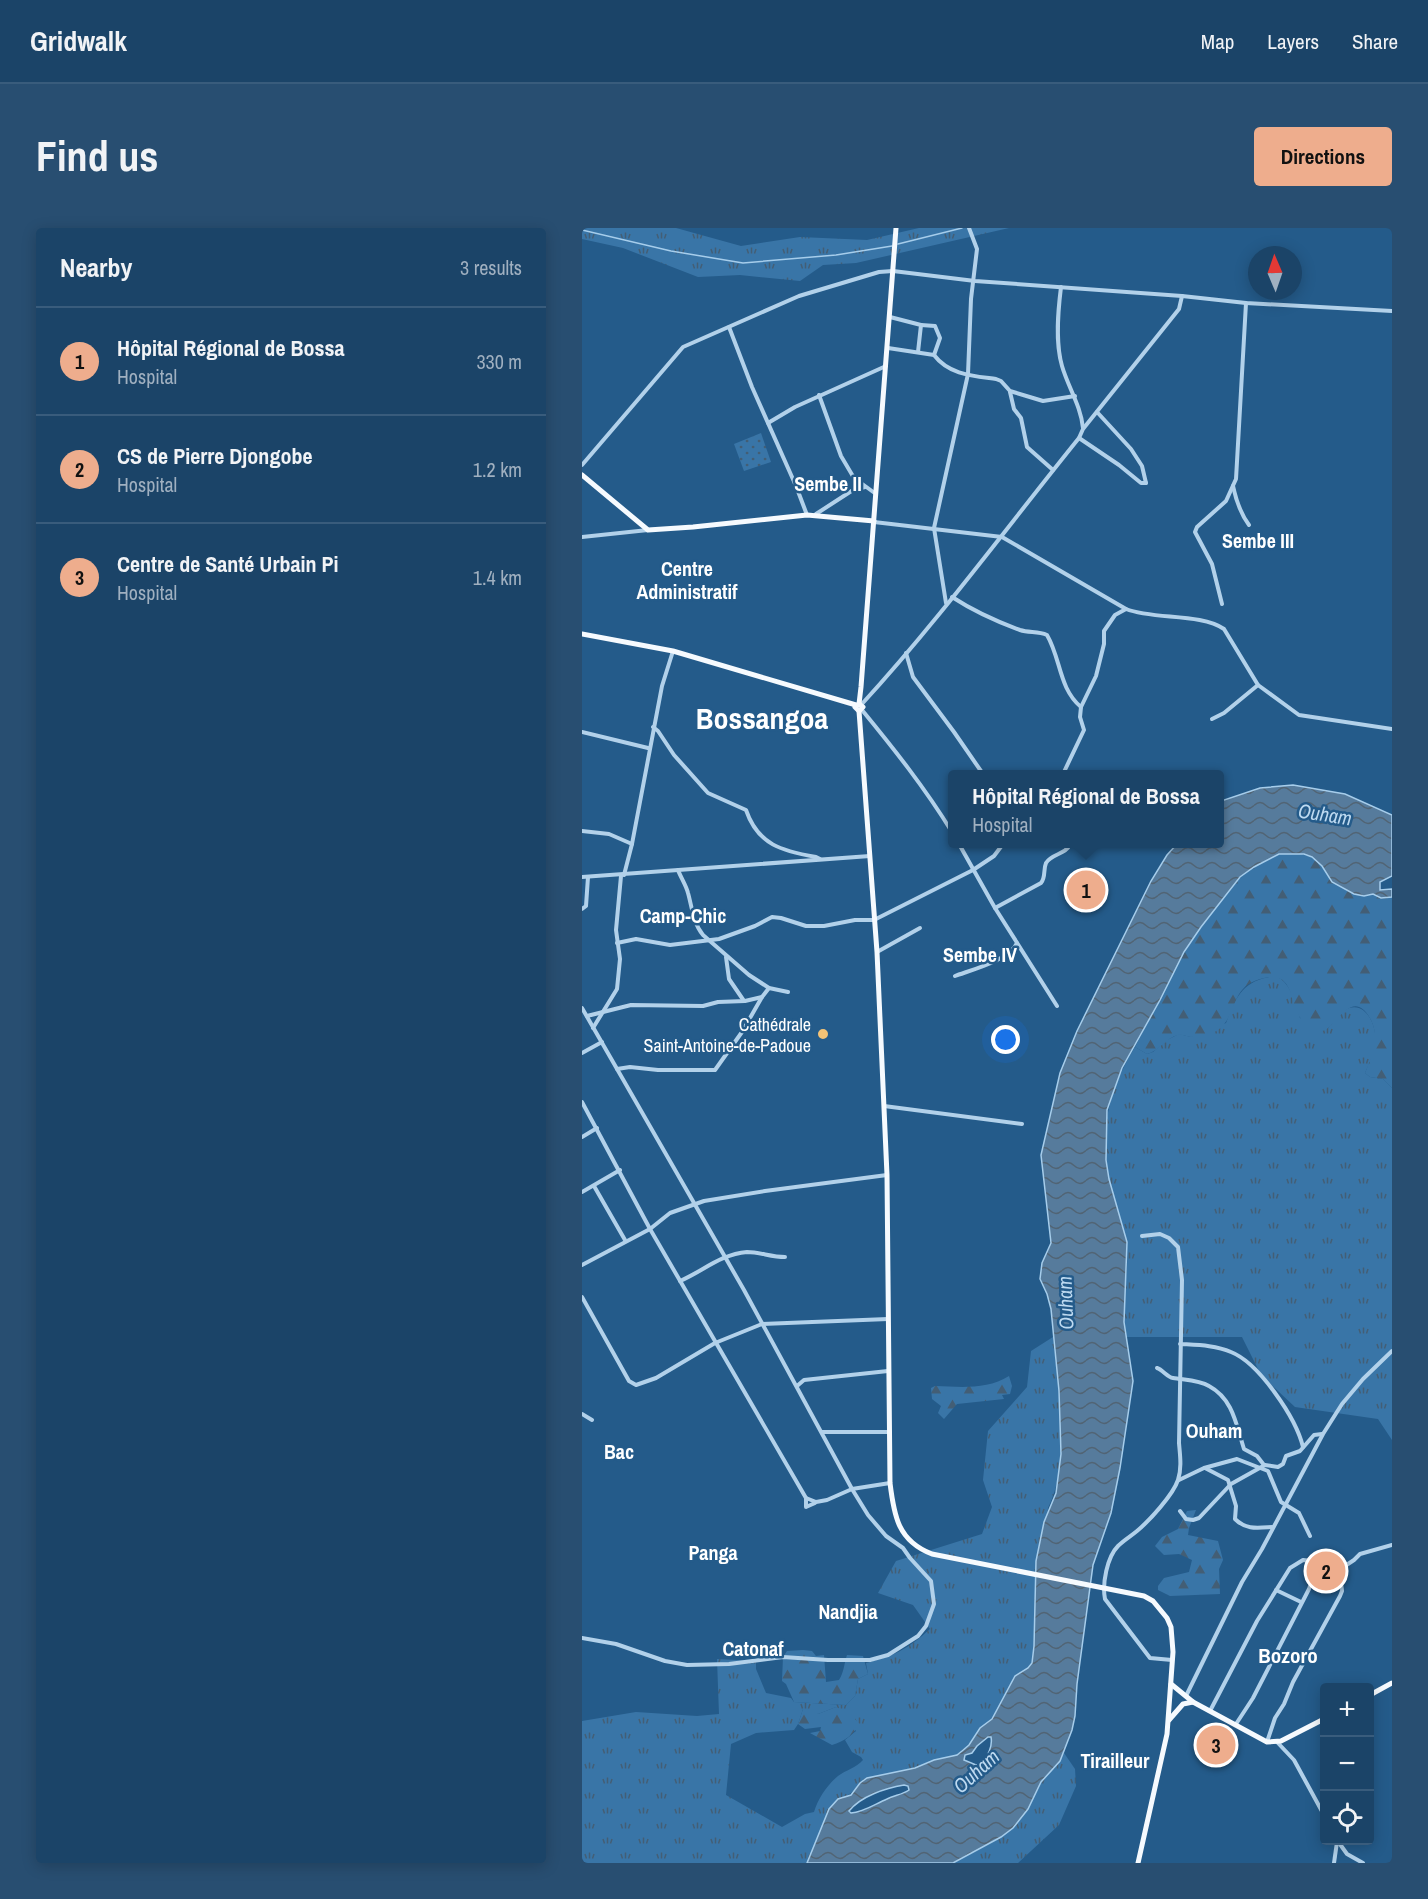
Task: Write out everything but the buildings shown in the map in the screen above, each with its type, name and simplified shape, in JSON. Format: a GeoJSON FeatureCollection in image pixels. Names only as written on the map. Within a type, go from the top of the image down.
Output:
{"type":"FeatureCollection","features":[{"type":"Feature","properties":{"kind":"main road"},"geometry":{"type":"LineString","coordinates":[[896,228],[859,707],[877,952],[887,1175],[890,1483],[897,1520],[902,1530],[918,1549],[1029,1575],[1144,1596],[1161,1609],[1171,1627],[1169,1720],[1138,1863]]}},
{"type":"Feature","properties":{"kind":"main road"},"geometry":{"type":"LineString","coordinates":[[582,475],[648,530],[810,515],[874,521]]}},
{"type":"Feature","properties":{"kind":"main road"},"geometry":{"type":"LineString","coordinates":[[582,634],[673,651],[859,707]]}},
{"type":"Feature","properties":{"kind":"main road"},"geometry":{"type":"LineString","coordinates":[[1374,1693],[1392,1683]]}},
{"type":"Feature","properties":{"kind":"main road"},"geometry":{"type":"LineString","coordinates":[[1171,1684],[1193,1702],[1267,1742],[1276,1742],[1320,1721]]}},
{"type":"Feature","properties":{"kind":"main road"},"geometry":{"type":"LineString","coordinates":[[1169,1720],[1183,1704],[1193,1702]]}},
{"type":"Feature","properties":{"kind":"street"},"geometry":{"type":"LineString","coordinates":[[946,604],[934,528],[968,374],[971,299],[975,281],[977,249],[969,228]]}},
{"type":"Feature","properties":{"kind":"street"},"geometry":{"type":"LineString","coordinates":[[582,465],[683,347],[799,296],[879,272],[893,271],[975,281],[1061,286],[1246,303],[1392,311]]}},
{"type":"Feature","properties":{"kind":"street"},"geometry":{"type":"LineString","coordinates":[[1061,286],[1059,348],[1062,366],[1075,396],[1083,429]]}},
{"type":"Feature","properties":{"kind":"street"},"geometry":{"type":"LineString","coordinates":[[948,826],[899,754],[859,707],[933,622],[1002,537],[1079,438],[1083,429],[1179,309],[1182,296]]}},
{"type":"Feature","properties":{"kind":"street"},"geometry":{"type":"LineString","coordinates":[[1222,604],[1212,564],[1195,532],[1197,527],[1226,501],[1237,469],[1246,303]]}},
{"type":"Feature","properties":{"kind":"street"},"geometry":{"type":"LineString","coordinates":[[890,317],[934,326],[940,338],[934,355]]}},
{"type":"Feature","properties":{"kind":"street"},"geometry":{"type":"LineString","coordinates":[[918,352],[921,325]]}},
{"type":"Feature","properties":{"kind":"street"},"geometry":{"type":"LineString","coordinates":[[729,327],[768,423],[810,515],[819,514],[853,490],[865,487]]}},
{"type":"Feature","properties":{"kind":"street"},"geometry":{"type":"LineString","coordinates":[[888,348],[934,355],[957,373],[1001,381],[1010,391],[1014,409],[1021,418],[1027,447],[1053,470]]}},
{"type":"Feature","properties":{"kind":"street"},"geometry":{"type":"LineString","coordinates":[[768,423],[819,395],[886,365]]}},
{"type":"Feature","properties":{"kind":"street"},"geometry":{"type":"LineString","coordinates":[[1010,391],[1043,401],[1075,396]]}},
{"type":"Feature","properties":{"kind":"street"},"geometry":{"type":"LineString","coordinates":[[819,395],[841,456],[854,478],[877,495]]}},
{"type":"Feature","properties":{"kind":"street"},"geometry":{"type":"LineString","coordinates":[[1079,438],[1141,483],[1146,483],[1142,466],[1131,449],[1097,412]]}},
{"type":"Feature","properties":{"kind":"street"},"geometry":{"type":"LineString","coordinates":[[1233,485],[1242,516],[1249,525]]}},
{"type":"Feature","properties":{"kind":"street"},"geometry":{"type":"LineString","coordinates":[[874,521],[1002,537],[1140,615],[1202,621],[1220,626],[1258,685],[1299,715],[1392,729]]}},
{"type":"Feature","properties":{"kind":"street"},"geometry":{"type":"LineString","coordinates":[[582,537],[648,530]]}},
{"type":"Feature","properties":{"kind":"street"},"geometry":{"type":"LineString","coordinates":[[952,597],[970,608],[1022,631],[1041,632],[1047,635],[1066,688],[1074,701],[1082,707]]}},
{"type":"Feature","properties":{"kind":"street"},"geometry":{"type":"LineString","coordinates":[[1065,770],[1084,730],[1080,717],[1082,707],[1096,676],[1104,644],[1104,631],[1115,615],[1126,609]]}},
{"type":"Feature","properties":{"kind":"street"},"geometry":{"type":"LineString","coordinates":[[593,1029],[605,1012],[616,989],[620,959],[616,930],[622,875],[632,843],[662,686],[673,651]]}},
{"type":"Feature","properties":{"kind":"street"},"geometry":{"type":"LineString","coordinates":[[906,652],[913,677],[980,770]]}},
{"type":"Feature","properties":{"kind":"street"},"geometry":{"type":"LineString","coordinates":[[1212,719],[1258,685]]}},
{"type":"Feature","properties":{"kind":"street"},"geometry":{"type":"LineString","coordinates":[[654,727],[674,755],[708,793],[746,810],[752,826],[764,838],[785,852],[816,857],[820,860]]}},
{"type":"Feature","properties":{"kind":"street"},"geometry":{"type":"LineString","coordinates":[[582,732],[649,748]]}},
{"type":"Feature","properties":{"kind":"street"},"geometry":{"type":"LineString","coordinates":[[582,831],[609,834],[632,843]]}},
{"type":"Feature","properties":{"kind":"street"},"geometry":{"type":"LineString","coordinates":[[962,848],[995,908],[1057,1006]]}},
{"type":"Feature","properties":{"kind":"street"},"geometry":{"type":"LineString","coordinates":[[617,943],[636,939],[670,945],[711,940],[754,926],[772,917],[806,926],[874,920],[973,870],[994,856],[1000,848]]}},
{"type":"Feature","properties":{"kind":"street"},"geometry":{"type":"LineString","coordinates":[[995,908],[1041,883],[1044,880],[1046,864],[1068,848]]}},
{"type":"Feature","properties":{"kind":"street"},"geometry":{"type":"LineString","coordinates":[[582,877],[870,856]]}},
{"type":"Feature","properties":{"kind":"street"},"geometry":{"type":"LineString","coordinates":[[678,870],[688,892],[690,906],[699,930],[725,955],[769,988],[788,992]]}},
{"type":"Feature","properties":{"kind":"street"},"geometry":{"type":"LineString","coordinates":[[582,909],[586,906],[588,876]]}},
{"type":"Feature","properties":{"kind":"street"},"geometry":{"type":"LineString","coordinates":[[877,952],[920,928]]}},
{"type":"Feature","properties":{"kind":"street"},"geometry":{"type":"LineString","coordinates":[[955,976],[993,962],[1015,948],[1017,943]]}},
{"type":"Feature","properties":{"kind":"street"},"geometry":{"type":"LineString","coordinates":[[725,955],[729,979],[745,1001]]}},
{"type":"Feature","properties":{"kind":"street"},"geometry":{"type":"LineString","coordinates":[[618,1069],[630,1067],[658,1070],[715,1070],[769,988]]}},
{"type":"Feature","properties":{"kind":"street"},"geometry":{"type":"LineString","coordinates":[[587,1016],[631,1005],[703,1006],[762,997]]}},
{"type":"Feature","properties":{"kind":"street"},"geometry":{"type":"LineString","coordinates":[[582,1008],[797,1386],[852,1489],[868,1515],[886,1536],[903,1548],[931,1581],[934,1604],[926,1626],[918,1636],[888,1655],[870,1659],[828,1660],[783,1657],[729,1664],[687,1665],[665,1661],[616,1644],[582,1638]]}},
{"type":"Feature","properties":{"kind":"street"},"geometry":{"type":"LineString","coordinates":[[582,1053],[602,1042]]}},
{"type":"Feature","properties":{"kind":"street"},"geometry":{"type":"LineString","coordinates":[[582,1102],[650,1229],[806,1498],[806,1507],[852,1489],[890,1483]]}},
{"type":"Feature","properties":{"kind":"street"},"geometry":{"type":"LineString","coordinates":[[884,1106],[1022,1124]]}},
{"type":"Feature","properties":{"kind":"street"},"geometry":{"type":"LineString","coordinates":[[582,1137],[597,1128]]}},
{"type":"Feature","properties":{"kind":"street"},"geometry":{"type":"LineString","coordinates":[[582,1192],[620,1170]]}},
{"type":"Feature","properties":{"kind":"street"},"geometry":{"type":"LineString","coordinates":[[582,1265],[625,1240],[650,1229],[670,1213],[704,1201],[887,1175]]}},
{"type":"Feature","properties":{"kind":"street"},"geometry":{"type":"LineString","coordinates":[[594,1186],[625,1240]]}},
{"type":"Feature","properties":{"kind":"street"},"geometry":{"type":"LineString","coordinates":[[1142,1236],[1160,1234],[1179,1247],[1182,1280],[1179,1378],[1181,1463],[1173,1491],[1139,1530],[1117,1547],[1110,1560],[1103,1588],[1105,1599],[1150,1658],[1172,1660]]}},
{"type":"Feature","properties":{"kind":"street"},"geometry":{"type":"LineString","coordinates":[[680,1281],[723,1257],[746,1252],[785,1257]]}},
{"type":"Feature","properties":{"kind":"street"},"geometry":{"type":"LineString","coordinates":[[582,1297],[629,1381],[636,1384],[656,1378],[715,1343],[762,1324],[888,1319]]}},
{"type":"Feature","properties":{"kind":"street"},"geometry":{"type":"LineString","coordinates":[[1180,1344],[1220,1348],[1244,1359],[1281,1400],[1300,1436],[1303,1447]]}},
{"type":"Feature","properties":{"kind":"street"},"geometry":{"type":"LineString","coordinates":[[1186,1697],[1242,1582],[1323,1434],[1342,1404],[1363,1379],[1392,1352]]}},
{"type":"Feature","properties":{"kind":"street"},"geometry":{"type":"LineString","coordinates":[[1157,1368],[1171,1378],[1210,1387],[1231,1407],[1244,1449],[1257,1456],[1262,1466],[1268,1471],[1281,1502],[1299,1513],[1310,1536]]}},
{"type":"Feature","properties":{"kind":"street"},"geometry":{"type":"LineString","coordinates":[[792,1378],[804,1380],[888,1371]]}},
{"type":"Feature","properties":{"kind":"street"},"geometry":{"type":"LineString","coordinates":[[797,1386],[804,1380]]}},
{"type":"Feature","properties":{"kind":"street"},"geometry":{"type":"LineString","coordinates":[[582,1414],[592,1420]]}},
{"type":"Feature","properties":{"kind":"street"},"geometry":{"type":"LineString","coordinates":[[822,1432],[890,1432]]}},
{"type":"Feature","properties":{"kind":"street"},"geometry":{"type":"LineString","coordinates":[[1178,1480],[1204,1468],[1237,1459],[1262,1466],[1278,1467],[1283,1464],[1286,1456],[1300,1451],[1314,1435],[1323,1434]]}},
{"type":"Feature","properties":{"kind":"street"},"geometry":{"type":"LineString","coordinates":[[1180,1511],[1186,1519],[1199,1518],[1231,1484],[1262,1466]]}},
{"type":"Feature","properties":{"kind":"street"},"geometry":{"type":"LineString","coordinates":[[1204,1468],[1228,1480],[1231,1484],[1236,1506],[1235,1519],[1240,1524],[1251,1528],[1272,1527]]}},
{"type":"Feature","properties":{"kind":"street"},"geometry":{"type":"LineString","coordinates":[[806,1498],[816,1502]]}},
{"type":"Feature","properties":{"kind":"street"},"geometry":{"type":"LineString","coordinates":[[903,1548],[908,1548],[912,1543]]}},
{"type":"Feature","properties":{"kind":"street"},"geometry":{"type":"LineString","coordinates":[[1267,1742],[1275,1719],[1293,1682],[1340,1596],[1342,1591],[1340,1574],[1345,1566],[1360,1554],[1392,1545]]}},
{"type":"Feature","properties":{"kind":"street"},"geometry":{"type":"LineString","coordinates":[[1210,1711],[1290,1568],[1303,1560],[1314,1563],[1309,1589],[1253,1698],[1236,1724]]}},
{"type":"Feature","properties":{"kind":"street"},"geometry":{"type":"LineString","coordinates":[[1276,1590],[1301,1602]]}},
{"type":"Feature","properties":{"kind":"street"},"geometry":{"type":"LineString","coordinates":[[1276,1742],[1294,1760],[1320,1808]]}},
{"type":"Feature","properties":{"kind":"street"},"geometry":{"type":"LineString","coordinates":[[1334,1863],[1336,1845]]}},
{"type":"Feature","properties":{"kind":"street"},"geometry":{"type":"LineString","coordinates":[[1340,1845],[1347,1854],[1363,1863]]}},
{"type":"Feature","properties":{"kind":"green space"},"geometry":{"type":"Polygon","coordinates":[[[582,228],[676,228],[741,246],[800,237],[867,240],[919,228],[1009,228],[856,263],[823,265],[800,281],[740,275],[698,277],[623,248],[582,239],[582,228]]]}},
{"type":"Feature","properties":{"kind":"green space"},"geometry":{"type":"Polygon","coordinates":[[[761,433],[771,462],[744,471],[734,444],[761,433]]]}},
{"type":"Feature","properties":{"kind":"green space"},"geometry":{"type":"Polygon","coordinates":[[[1286,852],[1302,854],[1314,859],[1324,868],[1332,882],[1364,896],[1373,894],[1381,898],[1392,897],[1392,1088],[1383,1079],[1370,1077],[1365,1073],[1374,1047],[1375,1034],[1371,1020],[1364,1010],[1357,1006],[1351,1007],[1327,1029],[1316,1030],[1302,1020],[1298,1014],[1286,984],[1274,977],[1264,978],[1245,987],[1239,994],[1229,1017],[1218,1030],[1194,1037],[1178,1035],[1147,1054],[1135,1047],[1178,964],[1217,904],[1238,880],[1262,862],[1286,852]]]}},
{"type":"Feature","properties":{"kind":"green space"},"geometry":{"type":"Polygon","coordinates":[[[1275,976],[1289,988],[1300,1018],[1328,1028],[1346,1009],[1356,1007],[1362,1009],[1373,1025],[1376,1039],[1374,1052],[1365,1073],[1370,1077],[1383,1079],[1392,1088],[1392,1440],[1378,1419],[1295,1407],[1261,1375],[1242,1337],[1126,1337],[1124,1296],[1126,1245],[1109,1179],[1105,1145],[1108,1111],[1119,1078],[1135,1047],[1147,1054],[1179,1034],[1191,1037],[1226,1023],[1242,991],[1255,981],[1275,976]]]}},
{"type":"Feature","properties":{"kind":"green space"},"geometry":{"type":"Polygon","coordinates":[[[1053,1337],[1060,1401],[1060,1468],[1048,1508],[1032,1663],[1015,1676],[992,1719],[980,1728],[969,1745],[957,1755],[915,1768],[867,1778],[851,1793],[838,1799],[807,1863],[582,1863],[582,1721],[636,1712],[697,1716],[719,1714],[717,1659],[756,1661],[756,1669],[766,1693],[791,1698],[794,1702],[846,1705],[855,1696],[858,1679],[868,1674],[866,1663],[900,1651],[930,1629],[913,1605],[878,1593],[896,1561],[982,1534],[992,1507],[983,1480],[988,1431],[1027,1387],[1031,1351],[1053,1337]],[[836,1707],[818,1714],[803,1709],[794,1730],[756,1733],[731,1744],[726,1795],[782,1827],[805,1814],[814,1812],[820,1797],[830,1784],[863,1760],[852,1752],[845,1740],[856,1731],[836,1707]]]}},
{"type":"Feature","properties":{"kind":"green space"},"geometry":{"type":"Polygon","coordinates":[[[1009,1376],[1012,1386],[1010,1394],[1002,1395],[1004,1399],[957,1404],[944,1419],[938,1413],[941,1406],[932,1399],[931,1388],[935,1386],[983,1386],[1009,1376]]]}},
{"type":"Feature","properties":{"kind":"green space"},"geometry":{"type":"Polygon","coordinates":[[[1196,1510],[1188,1535],[1218,1541],[1223,1560],[1219,1569],[1220,1594],[1170,1596],[1158,1590],[1158,1586],[1164,1578],[1189,1572],[1192,1560],[1179,1554],[1164,1555],[1155,1546],[1162,1537],[1178,1529],[1187,1511],[1196,1510]]]}},
{"type":"Feature","properties":{"kind":"green space"},"geometry":{"type":"Polygon","coordinates":[[[787,1651],[812,1651],[816,1656],[824,1655],[826,1682],[839,1680],[847,1655],[863,1656],[868,1674],[858,1679],[855,1696],[846,1705],[794,1702],[786,1684],[782,1681],[783,1657],[787,1651]]]}},
{"type":"Feature","properties":{"kind":"green space"},"geometry":{"type":"Polygon","coordinates":[[[836,1707],[851,1714],[859,1724],[851,1735],[840,1742],[832,1745],[810,1733],[820,1731],[821,1727],[805,1729],[798,1724],[803,1709],[812,1709],[818,1714],[836,1707]]]}},
{"type":"Feature","properties":{"kind":"green space"},"geometry":{"type":"Polygon","coordinates":[[[1064,1753],[1075,1769],[1076,1786],[1059,1825],[1018,1863],[953,1863],[995,1841],[1013,1827],[1028,1809],[1040,1783],[1064,1753]]]}},
{"type":"Feature","properties":{"kind":"water"},"geometry":{"type":"Polygon","coordinates":[[[1293,785],[1345,794],[1392,815],[1392,876],[1380,882],[1380,890],[1392,889],[1392,897],[1381,898],[1373,894],[1364,896],[1354,894],[1332,882],[1322,866],[1312,857],[1304,854],[1279,854],[1254,867],[1240,877],[1184,952],[1122,1068],[1107,1110],[1106,1160],[1109,1179],[1127,1242],[1124,1322],[1133,1381],[1111,1513],[1093,1565],[1077,1684],[1075,1716],[1060,1761],[1041,1782],[1028,1809],[1013,1828],[953,1863],[807,1863],[829,1809],[838,1799],[851,1795],[867,1778],[915,1768],[934,1760],[957,1755],[969,1745],[980,1728],[992,1719],[1015,1676],[1032,1663],[1036,1561],[1044,1522],[1056,1493],[1061,1454],[1059,1391],[1051,1309],[1040,1279],[1042,1263],[1051,1243],[1041,1155],[1060,1073],[1077,1031],[1151,881],[1173,848],[1224,848],[1224,800],[1260,788],[1293,785]],[[991,1737],[977,1746],[972,1753],[965,1755],[964,1760],[976,1765],[982,1764],[989,1751],[991,1737]],[[908,1786],[874,1793],[849,1811],[851,1813],[869,1808],[904,1793],[909,1790],[908,1786]]]}},
{"type":"Feature","properties":{"kind":"waterway"},"geometry":{"type":"LineString","coordinates":[[898,244],[962,228]]}},
{"type":"Feature","properties":{"kind":"waterway"},"geometry":{"type":"LineString","coordinates":[[582,230],[671,251],[743,263],[836,255],[892,246]]}},
{"type":"Feature","properties":{"kind":"place","name":"Hôpital Régional de Bossa"},"geometry":{"type":"Point","coordinates":[1086,890]}},
{"type":"Feature","properties":{"kind":"place","name":"Cathédrale Saint-Antoine-de-Padoue"},"geometry":{"type":"Point","coordinates":[823,1034]}},
{"type":"Feature","properties":{"kind":"place","name":"CS de Pierre Djongobe"},"geometry":{"type":"Point","coordinates":[1326,1571]}},
{"type":"Feature","properties":{"kind":"place","name":"Centre de Santé Urbain Pi"},"geometry":{"type":"Point","coordinates":[1216,1745]}},
{"type":"Feature","properties":{"kind":"district","name":"Sembe II"},"geometry":{"type":"Point","coordinates":[828,483]}},
{"type":"Feature","properties":{"kind":"district","name":"Sembe III"},"geometry":{"type":"Point","coordinates":[1258,540]}},
{"type":"Feature","properties":{"kind":"district","name":"Centre Administratif"},"geometry":{"type":"Point","coordinates":[687,580]}},
{"type":"Feature","properties":{"kind":"district","name":"Bossangoa"},"geometry":{"type":"Point","coordinates":[762,718]}},
{"type":"Feature","properties":{"kind":"district","name":"Camp-Chic"},"geometry":{"type":"Point","coordinates":[683,915]}},
{"type":"Feature","properties":{"kind":"district","name":"Sembe IV"},"geometry":{"type":"Point","coordinates":[980,954]}},
{"type":"Feature","properties":{"kind":"district","name":"Ouham"},"geometry":{"type":"Point","coordinates":[1214,1430]}},
{"type":"Feature","properties":{"kind":"district","name":"Bac"},"geometry":{"type":"Point","coordinates":[619,1451]}},
{"type":"Feature","properties":{"kind":"district","name":"Panga"},"geometry":{"type":"Point","coordinates":[713,1552]}},
{"type":"Feature","properties":{"kind":"district","name":"Nandjia"},"geometry":{"type":"Point","coordinates":[848,1611]}},
{"type":"Feature","properties":{"kind":"district","name":"Catonaf"},"geometry":{"type":"Point","coordinates":[753,1648]}},
{"type":"Feature","properties":{"kind":"district","name":"Bozoro"},"geometry":{"type":"Point","coordinates":[1288,1655]}},
{"type":"Feature","properties":{"kind":"district","name":"Tirailleur"},"geometry":{"type":"Point","coordinates":[1115,1760]}}]}
